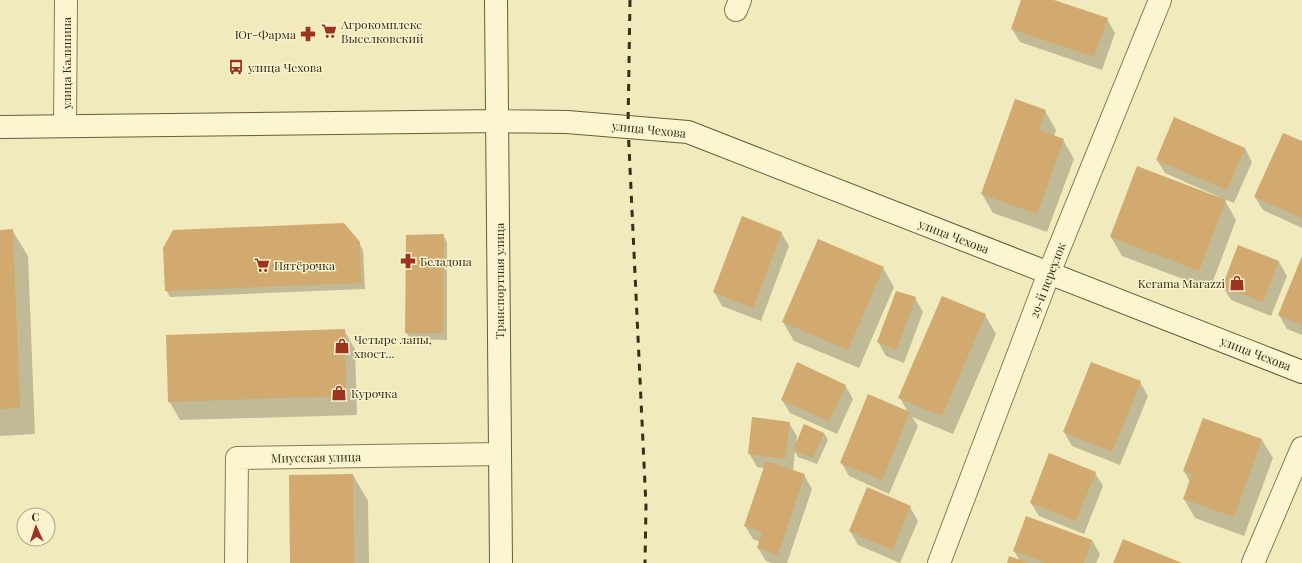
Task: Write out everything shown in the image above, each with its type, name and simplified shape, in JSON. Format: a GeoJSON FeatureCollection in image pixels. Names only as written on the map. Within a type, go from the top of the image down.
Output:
{"type":"FeatureCollection","features":[{"type":"Feature","properties":{"kind":"main road","name":"улица Калинина"},"geometry":{"type":"LineString","coordinates":[[65,126],[66,0]]}},
{"type":"Feature","properties":{"kind":"main road","name":"Транспортная улица"},"geometry":{"type":"LineString","coordinates":[[496,0],[501,563]]}},
{"type":"Feature","properties":{"kind":"main road","name":"29-й переулок"},"geometry":{"type":"LineString","coordinates":[[939,563],[1049,273],[1160,0]]}},
{"type":"Feature","properties":{"kind":"main road","name":"улица Чехова"},"geometry":{"type":"LineString","coordinates":[[0,127],[498,121],[567,122],[688,132],[1302,372]]}},
{"type":"Feature","properties":{"kind":"main road"},"geometry":{"type":"LineString","coordinates":[[1253,563],[1302,448]]}},
{"type":"Feature","properties":{"kind":"main road","name":"Миусская улица"},"geometry":{"type":"LineString","coordinates":[[236,563],[237,458],[500,454]]}},
{"type":"Feature","properties":{"kind":"building"},"geometry":{"type":"Polygon","coordinates":[[[1021,0],[1054,0],[1108,18],[1094,57],[1011,29],[1021,0]]]}},
{"type":"Feature","properties":{"kind":"building"},"geometry":{"type":"Polygon","coordinates":[[[1015,99],[1046,110],[1039,130],[1064,139],[1037,214],[981,194],[1015,99]]]}},
{"type":"Feature","properties":{"kind":"building"},"geometry":{"type":"Polygon","coordinates":[[[1174,117],[1245,148],[1227,190],[1156,160],[1174,117]]]}},
{"type":"Feature","properties":{"kind":"building"},"geometry":{"type":"Polygon","coordinates":[[[1283,133],[1302,141],[1302,218],[1254,197],[1283,133]]]}},
{"type":"Feature","properties":{"kind":"building"},"geometry":{"type":"Polygon","coordinates":[[[1137,166],[1226,200],[1199,271],[1110,237],[1137,166]]]}},
{"type":"Feature","properties":{"kind":"building"},"geometry":{"type":"Polygon","coordinates":[[[742,216],[782,232],[753,308],[713,292],[742,216]]]}},
{"type":"Feature","properties":{"kind":"building","name":"Пятёрочка"},"geometry":{"type":"Polygon","coordinates":[[[344,223],[360,242],[361,283],[165,291],[163,248],[173,230],[344,223]]]}},
{"type":"Feature","properties":{"kind":"building"},"geometry":{"type":"Polygon","coordinates":[[[13,229],[20,408],[0,409],[0,230],[13,229]]]}},
{"type":"Feature","properties":{"kind":"building"},"geometry":{"type":"Polygon","coordinates":[[[444,234],[443,333],[405,333],[406,235],[444,234]]]}},
{"type":"Feature","properties":{"kind":"building"},"geometry":{"type":"Polygon","coordinates":[[[818,239],[884,267],[848,350],[782,322],[818,239]]]}},
{"type":"Feature","properties":{"kind":"building"},"geometry":{"type":"Polygon","coordinates":[[[1238,245],[1279,261],[1263,302],[1222,287],[1238,245]]]}},
{"type":"Feature","properties":{"kind":"building"},"geometry":{"type":"Polygon","coordinates":[[[1302,256],[1302,325],[1278,315],[1302,256]]]}},
{"type":"Feature","properties":{"kind":"building"},"geometry":{"type":"Polygon","coordinates":[[[896,291],[916,297],[896,350],[877,342],[896,291]]]}},
{"type":"Feature","properties":{"kind":"building"},"geometry":{"type":"Polygon","coordinates":[[[942,296],[986,314],[942,416],[898,398],[942,296]]]}},
{"type":"Feature","properties":{"kind":"building"},"geometry":{"type":"Polygon","coordinates":[[[345,329],[346,396],[168,402],[166,335],[345,329]]]}},
{"type":"Feature","properties":{"kind":"building"},"geometry":{"type":"Polygon","coordinates":[[[797,362],[846,385],[829,421],[781,400],[797,362]]]}},
{"type":"Feature","properties":{"kind":"building"},"geometry":{"type":"Polygon","coordinates":[[[1091,362],[1141,381],[1112,452],[1063,432],[1091,362]]]}},
{"type":"Feature","properties":{"kind":"building"},"geometry":{"type":"Polygon","coordinates":[[[868,394],[910,412],[882,480],[840,463],[868,394]]]}},
{"type":"Feature","properties":{"kind":"building"},"geometry":{"type":"Polygon","coordinates":[[[752,417],[790,422],[785,459],[748,454],[752,417]]]}},
{"type":"Feature","properties":{"kind":"building"},"geometry":{"type":"Polygon","coordinates":[[[1203,418],[1262,439],[1234,517],[1183,499],[1192,474],[1183,471],[1203,418]]]}},
{"type":"Feature","properties":{"kind":"building"},"geometry":{"type":"Polygon","coordinates":[[[804,424],[824,433],[813,458],[793,450],[804,424]]]}},
{"type":"Feature","properties":{"kind":"building"},"geometry":{"type":"Polygon","coordinates":[[[1049,453],[1096,472],[1076,521],[1030,503],[1049,453]]]}},
{"type":"Feature","properties":{"kind":"building"},"geometry":{"type":"Polygon","coordinates":[[[766,461],[805,474],[778,555],[757,548],[762,532],[744,526],[766,461]]]}},
{"type":"Feature","properties":{"kind":"building"},"geometry":{"type":"Polygon","coordinates":[[[353,474],[354,563],[290,563],[289,475],[353,474]]]}},
{"type":"Feature","properties":{"kind":"building"},"geometry":{"type":"Polygon","coordinates":[[[867,487],[911,506],[892,550],[849,531],[867,487]]]}},
{"type":"Feature","properties":{"kind":"building"},"geometry":{"type":"Polygon","coordinates":[[[1026,516],[1092,540],[1084,563],[1046,563],[1013,551],[1026,516]]]}},
{"type":"Feature","properties":{"kind":"building"},"geometry":{"type":"Polygon","coordinates":[[[1123,539],[1182,563],[1113,563],[1123,539]]]}},
{"type":"Feature","properties":{"kind":"building"},"geometry":{"type":"Polygon","coordinates":[[[1009,556],[1028,563],[1007,563],[1009,556]]]}},
{"type":"Feature","properties":{"kind":"railway"},"geometry":{"type":"LineString","coordinates":[[630,0],[628,126],[646,506],[645,563]]}},
{"type":"Feature","properties":{"kind":"place","name":"Агрокомплекс Выселковский"},"geometry":{"type":"Point","coordinates":[329,31]}},
{"type":"Feature","properties":{"kind":"place","name":"Юг-Фарма"},"geometry":{"type":"Point","coordinates":[308,34]}},
{"type":"Feature","properties":{"kind":"place","name":"улица Чехова"},"geometry":{"type":"Point","coordinates":[236,67]}},
{"type":"Feature","properties":{"kind":"place","name":"Беладона"},"geometry":{"type":"Point","coordinates":[408,261]}},
{"type":"Feature","properties":{"kind":"place","name":"Пятёрочка"},"geometry":{"type":"Point","coordinates":[262,265]}},
{"type":"Feature","properties":{"kind":"place","name":"Kerama Marazzi"},"geometry":{"type":"Point","coordinates":[1237,283]}},
{"type":"Feature","properties":{"kind":"place","name":"Четыре лапы, хвост..."},"geometry":{"type":"Point","coordinates":[342,346]}},
{"type":"Feature","properties":{"kind":"place","name":"Курочка"},"geometry":{"type":"Point","coordinates":[339,393]}}]}
